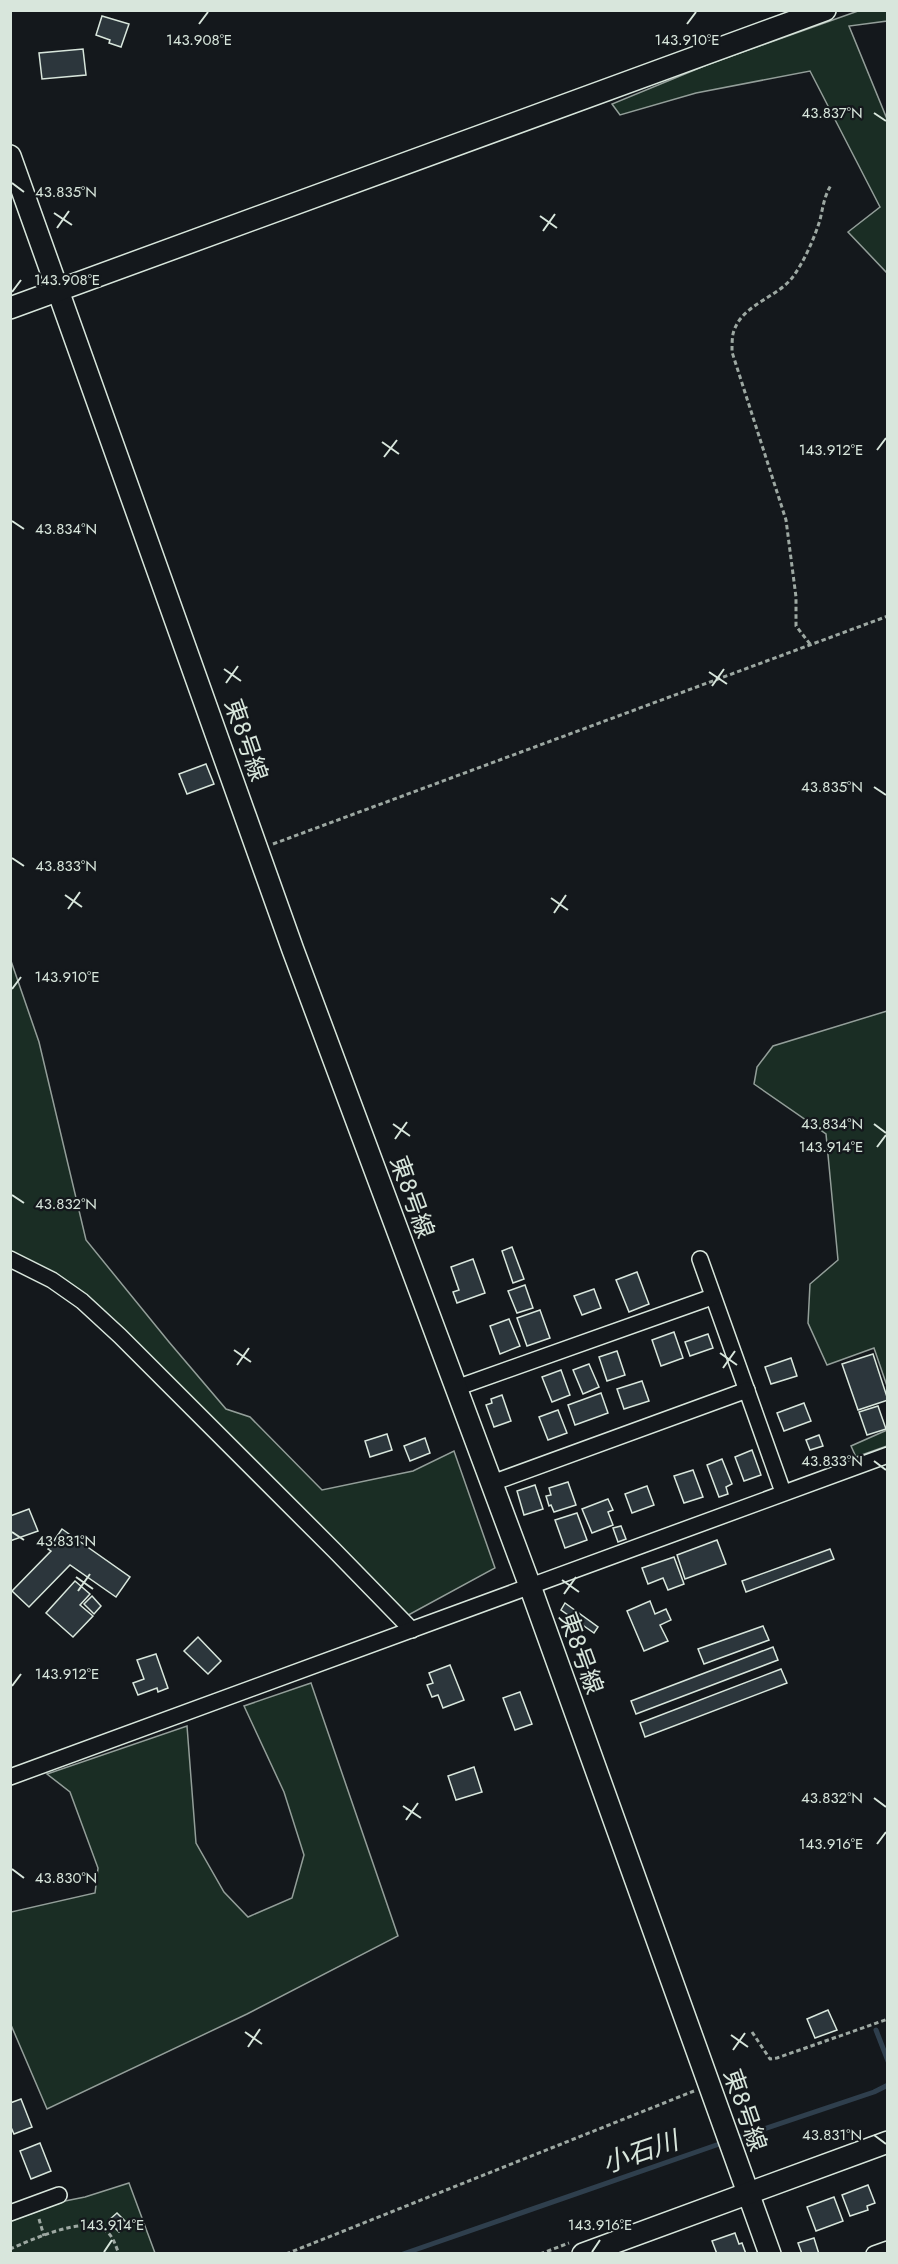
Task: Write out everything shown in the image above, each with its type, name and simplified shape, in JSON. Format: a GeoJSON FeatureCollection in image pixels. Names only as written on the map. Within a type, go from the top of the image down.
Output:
{"type":"FeatureCollection","features":[{"type":"Feature","properties":{"kind":"street"},"geometry":{"type":"LineString","coordinates":[[10,308],[825,10]]}},
{"type":"Feature","properties":{"kind":"street","name":"東8号線"},"geometry":{"type":"LineString","coordinates":[[10,156],[257,850],[530,1586],[770,2253]]}},
{"type":"Feature","properties":{"kind":"street"},"geometry":{"type":"LineString","coordinates":[[10,1259],[52,1280],[75,1296],[120,1336],[412,1630]]}},
{"type":"Feature","properties":{"kind":"street"},"geometry":{"type":"LineString","coordinates":[[700,1259],[783,1492]]}},
{"type":"Feature","properties":{"kind":"street"},"geometry":{"type":"LineString","coordinates":[[456,1389],[712,1297]]}},
{"type":"Feature","properties":{"kind":"street"},"geometry":{"type":"LineString","coordinates":[[492,1483],[747,1390]]}},
{"type":"Feature","properties":{"kind":"street"},"geometry":{"type":"LineString","coordinates":[[10,1777],[888,1455]]}},
{"type":"Feature","properties":{"kind":"street"},"geometry":{"type":"LineString","coordinates":[[583,2253],[888,2142]]}},
{"type":"Feature","properties":{"kind":"street"},"geometry":{"type":"LineString","coordinates":[[10,2213],[59,2195]]}},
{"type":"Feature","properties":{"kind":"street"},"geometry":{"type":"LineString","coordinates":[[874,2253],[888,2249]]}},
{"type":"Feature","properties":{"kind":"path"},"geometry":{"type":"LineString","coordinates":[[810,645],[796,626],[796,597],[786,520],[732,352],[733,333],[747,310],[774,294],[791,279],[804,258],[819,220],[824,197],[831,185]]}},
{"type":"Feature","properties":{"kind":"path"},"geometry":{"type":"LineString","coordinates":[[257,850],[888,616]]}},
{"type":"Feature","properties":{"kind":"path"},"geometry":{"type":"LineString","coordinates":[[752,2032],[765,2054],[770,2058],[777,2058],[888,2019]]}},
{"type":"Feature","properties":{"kind":"path"},"geometry":{"type":"LineString","coordinates":[[286,2253],[712,2091]]}},
{"type":"Feature","properties":{"kind":"path"},"geometry":{"type":"LineString","coordinates":[[10,2248],[44,2235],[86,2224],[102,2228],[112,2236],[119,2253]]}},
{"type":"Feature","properties":{"kind":"green space"},"geometry":{"type":"Polygon","coordinates":[[[858,11],[887,11],[887,21],[849,26],[887,119],[887,273],[848,232],[880,207],[810,71],[696,93],[620,115],[612,104],[709,64],[858,11]]]}},
{"type":"Feature","properties":{"kind":"green space"},"geometry":{"type":"Polygon","coordinates":[[[10,958],[39,1042],[86,1240],[226,1409],[250,1417],[322,1490],[413,1471],[454,1451],[495,1568],[401,1619],[120,1336],[11,1259],[10,958]]]}},
{"type":"Feature","properties":{"kind":"green space"},"geometry":{"type":"Polygon","coordinates":[[[888,1011],[887,1386],[874,1348],[827,1365],[808,1323],[810,1284],[838,1260],[826,1134],[754,1084],[757,1067],[773,1046],[888,1011]]]}},
{"type":"Feature","properties":{"kind":"green space"},"geometry":{"type":"Polygon","coordinates":[[[887,1430],[887,1446],[856,1457],[851,1446],[887,1430]]]}},
{"type":"Feature","properties":{"kind":"green space"},"geometry":{"type":"Polygon","coordinates":[[[311,1683],[398,1936],[247,2014],[47,2109],[11,2025],[11,1912],[95,1893],[98,1868],[70,1792],[47,1774],[187,1726],[196,1843],[224,1892],[248,1917],[292,1898],[304,1855],[284,1792],[244,1706],[311,1683]]]}},
{"type":"Feature","properties":{"kind":"green space"},"geometry":{"type":"Polygon","coordinates":[[[129,2183],[155,2253],[11,2254],[11,2221],[65,2201],[129,2183]]]}},
{"type":"Feature","properties":{"kind":"building"},"geometry":{"type":"Polygon","coordinates":[[[102,16],[129,24],[121,47],[96,35],[102,16]]]}},
{"type":"Feature","properties":{"kind":"building"},"geometry":{"type":"Polygon","coordinates":[[[83,49],[86,75],[42,79],[39,53],[83,49]]]}},
{"type":"Feature","properties":{"kind":"building"},"geometry":{"type":"Polygon","coordinates":[[[206,764],[214,784],[187,794],[179,774],[206,764]]]}},
{"type":"Feature","properties":{"kind":"building"},"geometry":{"type":"Polygon","coordinates":[[[512,1247],[524,1279],[513,1283],[502,1251],[512,1247]]]}},
{"type":"Feature","properties":{"kind":"building"},"geometry":{"type":"Polygon","coordinates":[[[473,1259],[485,1293],[457,1303],[453,1292],[459,1290],[451,1267],[473,1259]]]}},
{"type":"Feature","properties":{"kind":"building"},"geometry":{"type":"Polygon","coordinates":[[[637,1272],[649,1304],[629,1312],[616,1280],[637,1272]]]}},
{"type":"Feature","properties":{"kind":"building"},"geometry":{"type":"Polygon","coordinates":[[[525,1285],[533,1308],[517,1313],[508,1291],[525,1285]]]}},
{"type":"Feature","properties":{"kind":"building"},"geometry":{"type":"Polygon","coordinates":[[[594,1289],[601,1308],[582,1315],[574,1296],[594,1289]]]}},
{"type":"Feature","properties":{"kind":"building"},"geometry":{"type":"Polygon","coordinates":[[[540,1310],[550,1338],[527,1346],[517,1318],[540,1310]]]}},
{"type":"Feature","properties":{"kind":"building"},"geometry":{"type":"Polygon","coordinates":[[[509,1319],[520,1346],[500,1354],[490,1326],[509,1319]]]}},
{"type":"Feature","properties":{"kind":"building"},"geometry":{"type":"Polygon","coordinates":[[[674,1332],[683,1358],[661,1366],[652,1340],[674,1332]]]}},
{"type":"Feature","properties":{"kind":"building"},"geometry":{"type":"Polygon","coordinates":[[[708,1334],[713,1348],[690,1356],[685,1342],[708,1334]]]}},
{"type":"Feature","properties":{"kind":"building"},"geometry":{"type":"Polygon","coordinates":[[[617,1351],[625,1375],[607,1381],[599,1357],[617,1351]]]}},
{"type":"Feature","properties":{"kind":"building"},"geometry":{"type":"Polygon","coordinates":[[[873,1354],[888,1400],[858,1410],[842,1364],[873,1354]]]}},
{"type":"Feature","properties":{"kind":"building"},"geometry":{"type":"Polygon","coordinates":[[[791,1358],[797,1376],[771,1384],[765,1367],[791,1358]]]}},
{"type":"Feature","properties":{"kind":"building"},"geometry":{"type":"Polygon","coordinates":[[[589,1364],[599,1387],[583,1394],[573,1370],[589,1364]]]}},
{"type":"Feature","properties":{"kind":"building"},"geometry":{"type":"Polygon","coordinates":[[[561,1370],[570,1395],[552,1402],[542,1377],[561,1370]]]}},
{"type":"Feature","properties":{"kind":"building"},"geometry":{"type":"Polygon","coordinates":[[[642,1381],[649,1401],[624,1409],[617,1389],[642,1381]]]}},
{"type":"Feature","properties":{"kind":"building"},"geometry":{"type":"Polygon","coordinates":[[[601,1393],[608,1413],[575,1425],[568,1405],[601,1393]]]}},
{"type":"Feature","properties":{"kind":"building"},"geometry":{"type":"Polygon","coordinates":[[[502,1395],[511,1421],[494,1427],[486,1405],[492,1403],[491,1399],[502,1395]]]}},
{"type":"Feature","properties":{"kind":"building"},"geometry":{"type":"Polygon","coordinates":[[[804,1403],[811,1421],[784,1431],[777,1413],[804,1403]]]}},
{"type":"Feature","properties":{"kind":"building"},"geometry":{"type":"Polygon","coordinates":[[[878,1406],[886,1429],[867,1435],[859,1412],[878,1406]]]}},
{"type":"Feature","properties":{"kind":"building"},"geometry":{"type":"Polygon","coordinates":[[[558,1410],[567,1433],[548,1440],[539,1417],[558,1410]]]}},
{"type":"Feature","properties":{"kind":"building"},"geometry":{"type":"Polygon","coordinates":[[[387,1434],[392,1450],[370,1457],[365,1441],[387,1434]]]}},
{"type":"Feature","properties":{"kind":"building"},"geometry":{"type":"Polygon","coordinates":[[[819,1435],[823,1446],[810,1450],[806,1440],[819,1435]]]}},
{"type":"Feature","properties":{"kind":"building"},"geometry":{"type":"Polygon","coordinates":[[[425,1438],[430,1453],[410,1461],[404,1446],[425,1438]]]}},
{"type":"Feature","properties":{"kind":"building"},"geometry":{"type":"Polygon","coordinates":[[[752,1450],[761,1475],[744,1481],[735,1457],[752,1450]]]}},
{"type":"Feature","properties":{"kind":"building"},"geometry":{"type":"Polygon","coordinates":[[[722,1459],[732,1484],[726,1487],[728,1494],[719,1497],[707,1465],[722,1459]]]}},
{"type":"Feature","properties":{"kind":"building"},"geometry":{"type":"Polygon","coordinates":[[[693,1470],[703,1497],[684,1503],[674,1476],[693,1470]]]}},
{"type":"Feature","properties":{"kind":"building"},"geometry":{"type":"Polygon","coordinates":[[[568,1482],[576,1505],[554,1512],[546,1496],[551,1495],[549,1488],[568,1482]]]}},
{"type":"Feature","properties":{"kind":"building"},"geometry":{"type":"Polygon","coordinates":[[[535,1485],[543,1509],[524,1515],[517,1491],[535,1485]]]}},
{"type":"Feature","properties":{"kind":"building"},"geometry":{"type":"Polygon","coordinates":[[[647,1486],[654,1505],[632,1513],[625,1494],[647,1486]]]}},
{"type":"Feature","properties":{"kind":"building"},"geometry":{"type":"Polygon","coordinates":[[[608,1499],[613,1510],[608,1512],[613,1525],[592,1533],[582,1509],[608,1499]]]}},
{"type":"Feature","properties":{"kind":"building"},"geometry":{"type":"Polygon","coordinates":[[[29,1509],[38,1531],[10,1541],[10,1516],[29,1509]]]}},
{"type":"Feature","properties":{"kind":"building"},"geometry":{"type":"Polygon","coordinates":[[[577,1513],[587,1540],[565,1548],[555,1520],[577,1513]]]}},
{"type":"Feature","properties":{"kind":"building"},"geometry":{"type":"Polygon","coordinates":[[[621,1526],[626,1539],[618,1542],[613,1528],[621,1526]]]}},
{"type":"Feature","properties":{"kind":"building"},"geometry":{"type":"Polygon","coordinates":[[[62,1529],[130,1577],[116,1597],[70,1565],[29,1607],[12,1591],[51,1551],[48,1549],[62,1529]]]}},
{"type":"Feature","properties":{"kind":"building"},"geometry":{"type":"Polygon","coordinates":[[[717,1540],[726,1564],[685,1579],[677,1555],[717,1540]]]}},
{"type":"Feature","properties":{"kind":"building"},"geometry":{"type":"Polygon","coordinates":[[[830,1549],[834,1559],[746,1592],[742,1581],[830,1549]]]}},
{"type":"Feature","properties":{"kind":"building"},"geometry":{"type":"Polygon","coordinates":[[[674,1557],[684,1584],[668,1590],[663,1578],[648,1584],[642,1568],[674,1557]]]}},
{"type":"Feature","properties":{"kind":"building"},"geometry":{"type":"Polygon","coordinates":[[[75,1581],[90,1594],[80,1605],[93,1616],[73,1637],[46,1613],[75,1581]]]}},
{"type":"Feature","properties":{"kind":"building"},"geometry":{"type":"Polygon","coordinates":[[[92,1596],[101,1606],[94,1614],[84,1604],[92,1596]]]}},
{"type":"Feature","properties":{"kind":"building"},"geometry":{"type":"Polygon","coordinates":[[[650,1601],[655,1614],[666,1609],[671,1620],[660,1625],[668,1641],[644,1651],[627,1611],[650,1601]]]}},
{"type":"Feature","properties":{"kind":"building"},"geometry":{"type":"Polygon","coordinates":[[[565,1603],[598,1627],[594,1633],[561,1610],[565,1603]]]}},
{"type":"Feature","properties":{"kind":"building"},"geometry":{"type":"Polygon","coordinates":[[[763,1626],[769,1640],[704,1664],[698,1649],[763,1626]]]}},
{"type":"Feature","properties":{"kind":"building"},"geometry":{"type":"Polygon","coordinates":[[[198,1637],[221,1661],[208,1674],[184,1651],[198,1637]]]}},
{"type":"Feature","properties":{"kind":"building"},"geometry":{"type":"Polygon","coordinates":[[[773,1647],[778,1660],[636,1714],[631,1701],[773,1647]]]}},
{"type":"Feature","properties":{"kind":"building"},"geometry":{"type":"Polygon","coordinates":[[[156,1654],[168,1688],[158,1692],[157,1688],[138,1695],[133,1683],[144,1679],[137,1660],[156,1654]]]}},
{"type":"Feature","properties":{"kind":"building"},"geometry":{"type":"Polygon","coordinates":[[[450,1665],[464,1700],[443,1708],[438,1695],[432,1697],[427,1685],[433,1683],[429,1673],[450,1665]]]}},
{"type":"Feature","properties":{"kind":"building"},"geometry":{"type":"Polygon","coordinates":[[[781,1669],[787,1683],[645,1737],[640,1723],[781,1669]]]}},
{"type":"Feature","properties":{"kind":"building"},"geometry":{"type":"Polygon","coordinates":[[[520,1692],[532,1724],[515,1730],[503,1698],[520,1692]]]}},
{"type":"Feature","properties":{"kind":"building"},"geometry":{"type":"Polygon","coordinates":[[[474,1767],[482,1792],[456,1800],[448,1776],[474,1767]]]}},
{"type":"Feature","properties":{"kind":"building"},"geometry":{"type":"Polygon","coordinates":[[[828,2010],[837,2030],[815,2038],[807,2019],[828,2010]]]}},
{"type":"Feature","properties":{"kind":"building"},"geometry":{"type":"Polygon","coordinates":[[[21,2099],[32,2127],[14,2134],[10,2125],[10,2103],[21,2099]]]}},
{"type":"Feature","properties":{"kind":"building"},"geometry":{"type":"Polygon","coordinates":[[[40,2143],[51,2171],[31,2179],[20,2151],[40,2143]]]}},
{"type":"Feature","properties":{"kind":"building"},"geometry":{"type":"Polygon","coordinates":[[[868,2185],[875,2203],[867,2206],[868,2210],[850,2216],[842,2195],[868,2185]]]}},
{"type":"Feature","properties":{"kind":"building"},"geometry":{"type":"Polygon","coordinates":[[[834,2197],[843,2221],[816,2231],[807,2207],[834,2197]]]}},
{"type":"Feature","properties":{"kind":"building"},"geometry":{"type":"Polygon","coordinates":[[[117,2213],[127,2223],[119,2232],[108,2221],[117,2213]]]}},
{"type":"Feature","properties":{"kind":"building"},"geometry":{"type":"Polygon","coordinates":[[[735,2233],[746,2254],[717,2254],[712,2241],[735,2233]]]}},
{"type":"Feature","properties":{"kind":"building"},"geometry":{"type":"Polygon","coordinates":[[[814,2238],[819,2254],[802,2254],[798,2243],[814,2238]]]}},
{"type":"Feature","properties":{"kind":"waterway"},"geometry":{"type":"LineString","coordinates":[[876,2030],[888,2061]]}},
{"type":"Feature","properties":{"kind":"waterway","name":"小石川"},"geometry":{"type":"LineString","coordinates":[[734,2139],[874,2092],[888,2085]]}},
{"type":"Feature","properties":{"kind":"waterway","name":"小石川"},"geometry":{"type":"LineString","coordinates":[[403,2254],[725,2142]]}}]}
